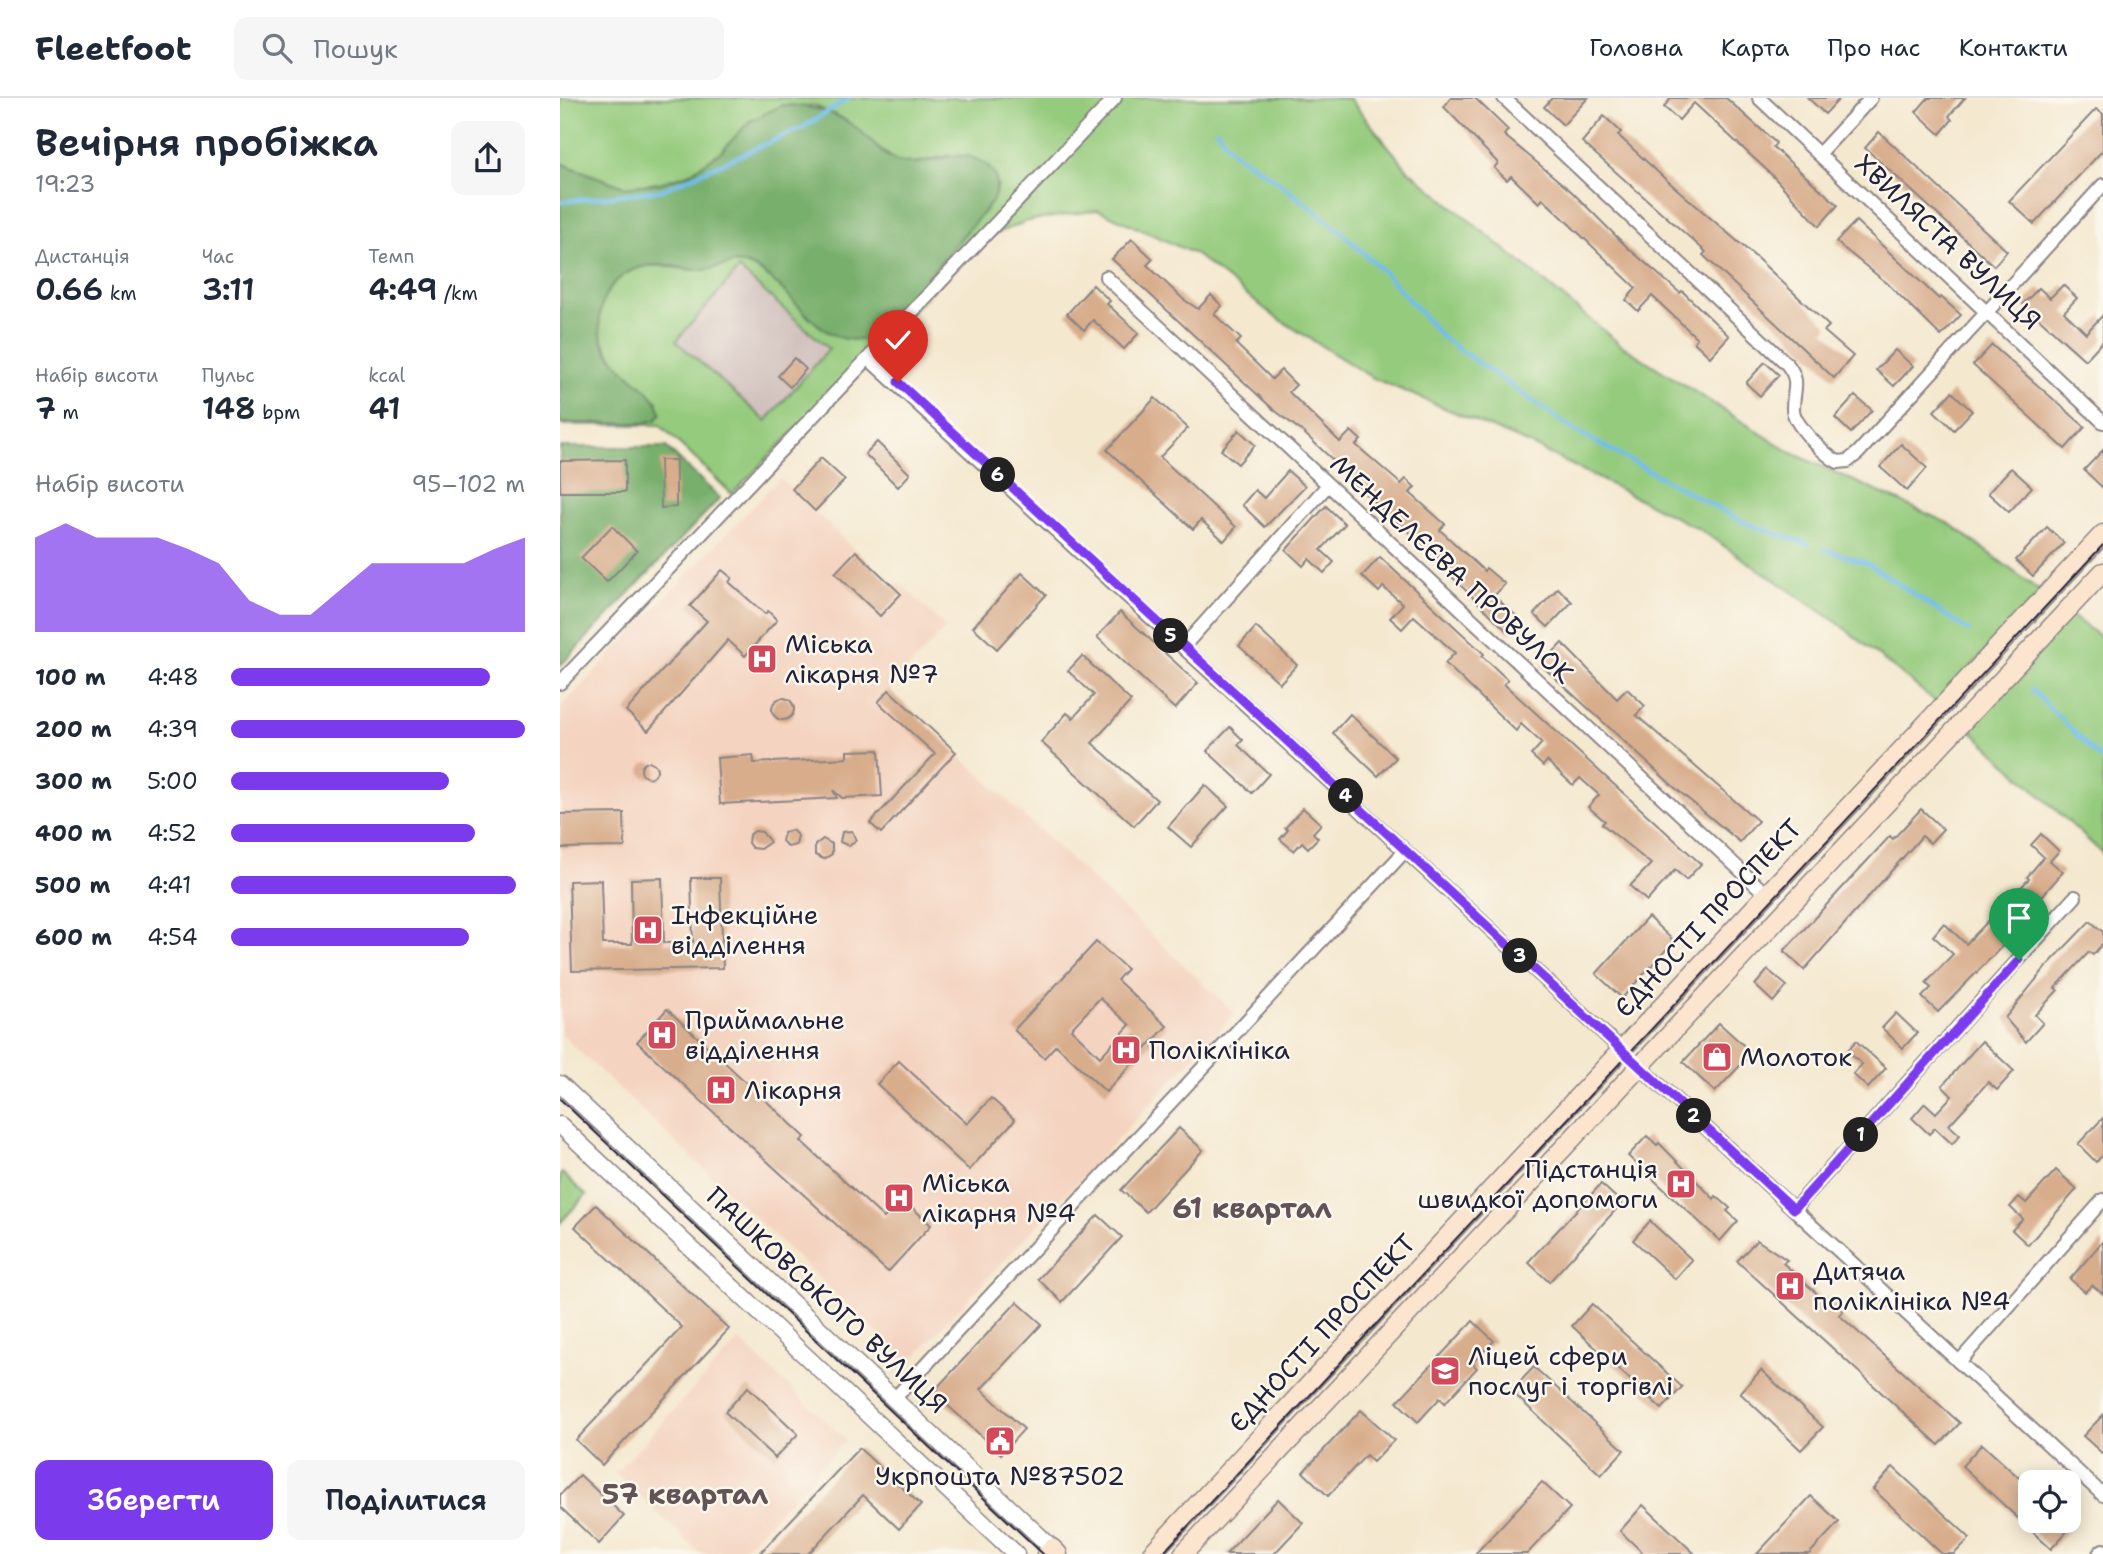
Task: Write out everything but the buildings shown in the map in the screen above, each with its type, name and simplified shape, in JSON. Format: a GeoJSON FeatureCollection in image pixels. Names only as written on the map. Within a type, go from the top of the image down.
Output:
{"type":"FeatureCollection","features":[{"type":"Feature","properties":{"kind":"main road","name":"ЄДНОСТІ ПРОСПЕКТ"},"geometry":{"type":"LineString","coordinates":[[1152,1554],[2103,534]]}},
{"type":"Feature","properties":{"kind":"main road","name":"ЄДНОСТІ ПРОСПЕКТ"},"geometry":{"type":"LineString","coordinates":[[1182,1554],[2103,572]]}},
{"type":"Feature","properties":{"kind":"main road"},"geometry":{"type":"LineString","coordinates":[[1622,1050],[1638,1065]]}},
{"type":"Feature","properties":{"kind":"street"},"geometry":{"type":"LineString","coordinates":[[560,683],[1115,98]]}},
{"type":"Feature","properties":{"kind":"street"},"geometry":{"type":"LineString","coordinates":[[1504,98],[1787,364],[1795,374],[1798,385],[1793,408],[1797,422],[1831,459],[1842,463],[1858,453],[2103,185]]}},
{"type":"Feature","properties":{"kind":"street","name":"ХВИЛЯСТА ВУЛИЦЯ"},"geometry":{"type":"LineString","coordinates":[[1759,98],[2103,422]]}},
{"type":"Feature","properties":{"kind":"street"},"geometry":{"type":"LineString","coordinates":[[1820,153],[1871,98]]}},
{"type":"Feature","properties":{"kind":"street","name":"МЕНДЕЛЄЄВА ПРОВУЛОК"},"geometry":{"type":"LineString","coordinates":[[1106,277],[1766,895]]}},
{"type":"Feature","properties":{"kind":"street"},"geometry":{"type":"LineString","coordinates":[[869,359],[1622,1050]]}},
{"type":"Feature","properties":{"kind":"street"},"geometry":{"type":"LineString","coordinates":[[1183,647],[1328,485]]}},
{"type":"Feature","properties":{"kind":"street"},"geometry":{"type":"LineString","coordinates":[[874,1420],[1405,851]]}},
{"type":"Feature","properties":{"kind":"street"},"geometry":{"type":"LineString","coordinates":[[1794,1209],[2075,897]]}},
{"type":"Feature","properties":{"kind":"street"},"geometry":{"type":"LineString","coordinates":[[1638,1065],[2103,1495]]}},
{"type":"Feature","properties":{"kind":"street","name":"ПАШКОВСЬКОГО ВУЛИЦЯ"},"geometry":{"type":"LineString","coordinates":[[560,1084],[1052,1552]]}},
{"type":"Feature","properties":{"kind":"street","name":"ПАШКОВСЬКОГО ВУЛИЦЯ"},"geometry":{"type":"LineString","coordinates":[[560,1125],[1016,1554]]}},
{"type":"Feature","properties":{"kind":"street"},"geometry":{"type":"LineString","coordinates":[[1959,1362],[2103,1200]]}},
{"type":"Feature","properties":{"kind":"street"},"geometry":{"type":"LineString","coordinates":[[2099,1554],[2103,1550]]}},
{"type":"Feature","properties":{"kind":"shaded area"},"geometry":{"type":"Polygon","coordinates":[[[739,269],[829,349],[766,421],[675,341],[739,269]]]}},
{"type":"Feature","properties":{"kind":"shaded area","name":"Міська лікарня №4"},"geometry":{"type":"Polygon","coordinates":[[[780,478],[893,587],[899,582],[946,628],[889,690],[1235,1013],[909,1363],[560,1033],[560,708],[780,478]]]}},
{"type":"Feature","properties":{"kind":"shaded area"},"geometry":{"type":"Polygon","coordinates":[[[739,1340],[846,1440],[739,1554],[701,1554],[615,1473],[739,1340]]]}},
{"type":"Feature","properties":{"kind":"green space"},"geometry":{"type":"Polygon","coordinates":[[[560,98],[1349,98],[1407,169],[1621,345],[1792,453],[1950,524],[2041,592],[1937,703],[1838,623],[1699,529],[1532,445],[1371,377],[1274,316],[1195,254],[1098,210],[1028,221],[982,239],[732,494],[660,425],[560,425],[644,423],[658,402],[620,366],[601,337],[598,321],[600,304],[613,284],[627,272],[640,267],[700,270],[726,264],[746,264],[773,281],[810,319],[936,267],[992,202],[998,186],[950,155],[914,163],[896,161],[842,118],[813,105],[750,121],[722,151],[689,174],[660,183],[624,187],[560,163],[560,98]],[[739,269],[676,341],[766,421],[829,349],[739,269]]]}},
{"type":"Feature","properties":{"kind":"green space"},"geometry":{"type":"Polygon","coordinates":[[[782,105],[816,109],[837,116],[856,127],[884,154],[898,161],[921,162],[953,156],[974,158],[993,172],[996,191],[992,202],[917,289],[869,338],[850,339],[834,335],[806,314],[768,276],[746,265],[733,264],[696,270],[664,265],[650,266],[626,274],[616,281],[603,302],[600,330],[603,344],[619,366],[657,402],[661,413],[656,420],[644,423],[560,423],[560,163],[624,187],[660,183],[689,174],[722,151],[750,121],[782,105]]]}},
{"type":"Feature","properties":{"kind":"green space"},"geometry":{"type":"Polygon","coordinates":[[[560,447],[666,447],[720,498],[560,666],[560,447]]]}},
{"type":"Feature","properties":{"kind":"green space"},"geometry":{"type":"Polygon","coordinates":[[[2068,613],[2103,639],[2103,854],[1964,724],[2068,613]]]}},
{"type":"Feature","properties":{"kind":"green space"},"geometry":{"type":"Polygon","coordinates":[[[562,1173],[586,1195],[560,1223],[560,1176],[562,1173]]]}},
{"type":"Feature","properties":{"kind":"waterway"},"geometry":{"type":"LineString","coordinates":[[560,202],[662,190],[804,127],[849,98]]}},
{"type":"Feature","properties":{"kind":"waterway"},"geometry":{"type":"LineString","coordinates":[[1217,130],[1233,152],[1277,181],[1340,231],[1384,272],[1442,337],[1574,430],[1745,523],[1808,544]]}},
{"type":"Feature","properties":{"kind":"waterway"},"geometry":{"type":"LineString","coordinates":[[1824,549],[1867,563],[1969,631]]}},
{"type":"Feature","properties":{"kind":"waterway"},"geometry":{"type":"LineString","coordinates":[[2032,690],[2103,761]]}},
{"type":"Feature","properties":{"kind":"tram line"},"geometry":{"type":"LineString","coordinates":[[1162,1554],[2103,545]]}},
{"type":"Feature","properties":{"kind":"tram line"},"geometry":{"type":"LineString","coordinates":[[560,1099],[1043,1554]]}},
{"type":"Feature","properties":{"kind":"place","name":"Міська лікарня №7"},"geometry":{"type":"Point","coordinates":[762,659]}},
{"type":"Feature","properties":{"kind":"place","name":"Інфекційне відділення"},"geometry":{"type":"Point","coordinates":[648,930]}},
{"type":"Feature","properties":{"kind":"place","name":"Приймальне відділення"},"geometry":{"type":"Point","coordinates":[662,1035]}},
{"type":"Feature","properties":{"kind":"place","name":"Поліклініка"},"geometry":{"type":"Point","coordinates":[1126,1050]}},
{"type":"Feature","properties":{"kind":"place","name":"Молоток"},"geometry":{"type":"Point","coordinates":[1717,1057]}},
{"type":"Feature","properties":{"kind":"place","name":"Лікарня"},"geometry":{"type":"Point","coordinates":[721,1090]}},
{"type":"Feature","properties":{"kind":"place","name":"Підстанція швидкої допомоги"},"geometry":{"type":"Point","coordinates":[1681,1184]}},
{"type":"Feature","properties":{"kind":"place","name":"Міська лікарня №4"},"geometry":{"type":"Point","coordinates":[899,1198]}},
{"type":"Feature","properties":{"kind":"place","name":"Дитяча поліклініка №4"},"geometry":{"type":"Point","coordinates":[1790,1286]}},
{"type":"Feature","properties":{"kind":"place","name":"Ліцей сфери послуг і торгівлі"},"geometry":{"type":"Point","coordinates":[1445,1371]}},
{"type":"Feature","properties":{"kind":"place","name":"Укрпошта №87502"},"geometry":{"type":"Point","coordinates":[1000,1441]}},
{"type":"Feature","properties":{"kind":"district","name":"61 квартал"},"geometry":{"type":"Point","coordinates":[1252,1208]}},
{"type":"Feature","properties":{"kind":"district","name":"57 квартал"},"geometry":{"type":"Point","coordinates":[685,1494]}},
{"type":"Feature","properties":{"kind":"route"},"geometry":{"type":"LineString","coordinates":[[898,382],[1794,1209],[2019,960]]}}]}
